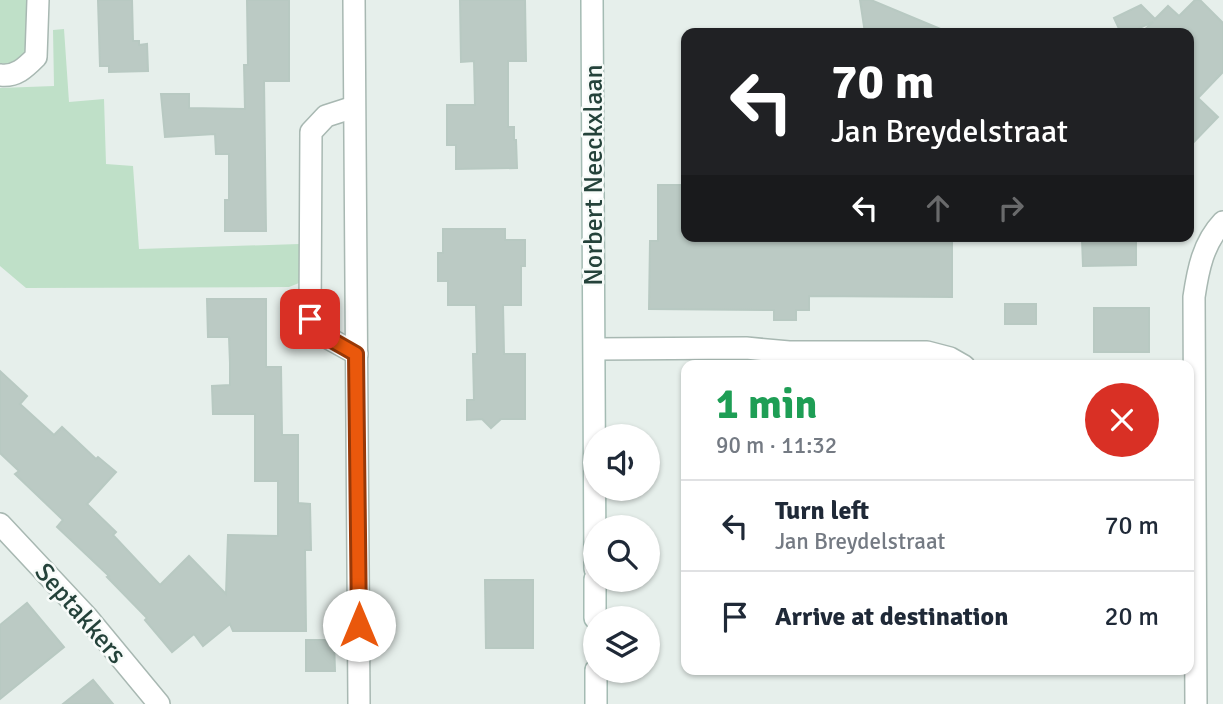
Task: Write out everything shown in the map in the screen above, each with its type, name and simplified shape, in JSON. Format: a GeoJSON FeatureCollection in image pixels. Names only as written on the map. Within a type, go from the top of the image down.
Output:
{"type":"FeatureCollection","features":[{"type":"Feature","properties":{"kind":"street"},"geometry":{"type":"LineString","coordinates":[[0,75],[10,76],[24,70],[36,57],[39,38],[38,0]]}},
{"type":"Feature","properties":{"kind":"street"},"geometry":{"type":"LineString","coordinates":[[354,0],[359,704]]}},
{"type":"Feature","properties":{"kind":"street","name":"Norbert Neeckxlaan"},"geometry":{"type":"LineString","coordinates":[[592,0],[595,515]]}},
{"type":"Feature","properties":{"kind":"street"},"geometry":{"type":"LineString","coordinates":[[354,107],[326,116],[310,132],[310,319],[328,338],[356,354]]}},
{"type":"Feature","properties":{"kind":"street"},"geometry":{"type":"LineString","coordinates":[[1193,360],[1194,298],[1199,266],[1215,254],[1215,230],[1223,222]]}},
{"type":"Feature","properties":{"kind":"street"},"geometry":{"type":"LineString","coordinates":[[595,349],[746,348],[789,352],[927,352],[954,360]]}},
{"type":"Feature","properties":{"kind":"street","name":"Septakkers"},"geometry":{"type":"LineString","coordinates":[[0,524],[87,617],[159,704]]}},
{"type":"Feature","properties":{"kind":"street"},"geometry":{"type":"LineString","coordinates":[[1194,546],[1196,704]]}},
{"type":"Feature","properties":{"kind":"street"},"geometry":{"type":"LineString","coordinates":[[596,683],[596,704]]}},
{"type":"Feature","properties":{"kind":"green space"},"geometry":{"type":"Polygon","coordinates":[[[0,0],[30,0],[28,53],[13,65],[0,63],[0,0]]]}},
{"type":"Feature","properties":{"kind":"green space"},"geometry":{"type":"Polygon","coordinates":[[[64,29],[69,102],[104,99],[106,164],[133,166],[139,249],[299,244],[299,283],[289,287],[26,288],[0,266],[0,88],[54,86],[53,30],[64,29]]]}},
{"type":"Feature","properties":{"kind":"building"},"geometry":{"type":"Polygon","coordinates":[[[98,0],[132,0],[133,41],[139,41],[139,45],[147,44],[148,71],[109,72],[109,66],[100,66],[98,0]]]}},
{"type":"Feature","properties":{"kind":"building"},"geometry":{"type":"Polygon","coordinates":[[[247,0],[289,0],[289,81],[264,81],[266,231],[225,231],[225,200],[229,200],[229,154],[216,154],[215,134],[165,137],[161,94],[189,94],[189,108],[245,109],[244,65],[248,65],[247,0]]]}},
{"type":"Feature","properties":{"kind":"building"},"geometry":{"type":"Polygon","coordinates":[[[460,0],[525,0],[526,61],[508,61],[508,127],[514,127],[517,168],[456,169],[456,145],[447,145],[447,105],[475,105],[474,61],[461,62],[460,0]]]}},
{"type":"Feature","properties":{"kind":"building"},"geometry":{"type":"Polygon","coordinates":[[[860,0],[871,0],[938,28],[864,28],[860,0]]]}},
{"type":"Feature","properties":{"kind":"building"},"geometry":{"type":"Polygon","coordinates":[[[1195,0],[1200,0],[1223,23],[1223,72],[1198,98],[1218,117],[1194,142],[1194,28],[1146,28],[1153,22],[1139,28],[1119,28],[1114,18],[1141,5],[1155,19],[1168,6],[1179,16],[1195,0]]]}},
{"type":"Feature","properties":{"kind":"building"},"geometry":{"type":"Polygon","coordinates":[[[658,185],[681,185],[681,242],[952,242],[952,297],[809,296],[809,310],[796,310],[796,320],[774,320],[774,310],[649,309],[650,241],[658,241],[658,185]]]}},
{"type":"Feature","properties":{"kind":"building"},"geometry":{"type":"Polygon","coordinates":[[[443,229],[505,229],[505,240],[525,240],[525,266],[521,266],[521,305],[503,305],[504,354],[525,354],[525,419],[501,419],[491,428],[482,419],[467,420],[467,400],[474,400],[476,305],[448,305],[448,281],[438,281],[438,253],[443,253],[443,229]]]}},
{"type":"Feature","properties":{"kind":"building"},"geometry":{"type":"Polygon","coordinates":[[[1082,242],[1136,242],[1136,265],[1083,266],[1082,242]]]}},
{"type":"Feature","properties":{"kind":"building"},"geometry":{"type":"Polygon","coordinates":[[[207,299],[266,299],[266,367],[281,367],[282,435],[298,435],[298,503],[310,504],[311,550],[305,550],[306,631],[233,631],[230,624],[203,646],[194,634],[172,652],[145,620],[147,618],[107,577],[109,576],[57,527],[63,520],[15,474],[19,471],[0,453],[0,371],[27,396],[20,404],[54,435],[62,427],[96,459],[98,457],[116,472],[87,504],[116,532],[113,535],[160,585],[189,556],[226,594],[228,535],[278,536],[278,481],[255,481],[255,414],[213,414],[212,386],[230,385],[229,337],[208,337],[207,299]]]}},
{"type":"Feature","properties":{"kind":"building"},"geometry":{"type":"Polygon","coordinates":[[[1005,304],[1036,304],[1036,324],[1005,324],[1005,304]]]}},
{"type":"Feature","properties":{"kind":"building"},"geometry":{"type":"Polygon","coordinates":[[[1094,308],[1149,308],[1149,352],[1094,352],[1094,308]]]}},
{"type":"Feature","properties":{"kind":"building"},"geometry":{"type":"Polygon","coordinates":[[[485,580],[533,580],[533,648],[486,648],[485,580]]]}},
{"type":"Feature","properties":{"kind":"building"},"geometry":{"type":"Polygon","coordinates":[[[27,603],[64,647],[0,699],[0,625],[27,603]]]}},
{"type":"Feature","properties":{"kind":"building"},"geometry":{"type":"Polygon","coordinates":[[[306,640],[334,640],[335,671],[306,671],[306,640]]]}},
{"type":"Feature","properties":{"kind":"building"},"geometry":{"type":"Polygon","coordinates":[[[93,680],[113,704],[63,704],[93,680]]]}},
{"type":"Feature","properties":{"kind":"route"},"geometry":{"type":"LineString","coordinates":[[310,319],[328,338],[356,354],[359,625]]}}]}
